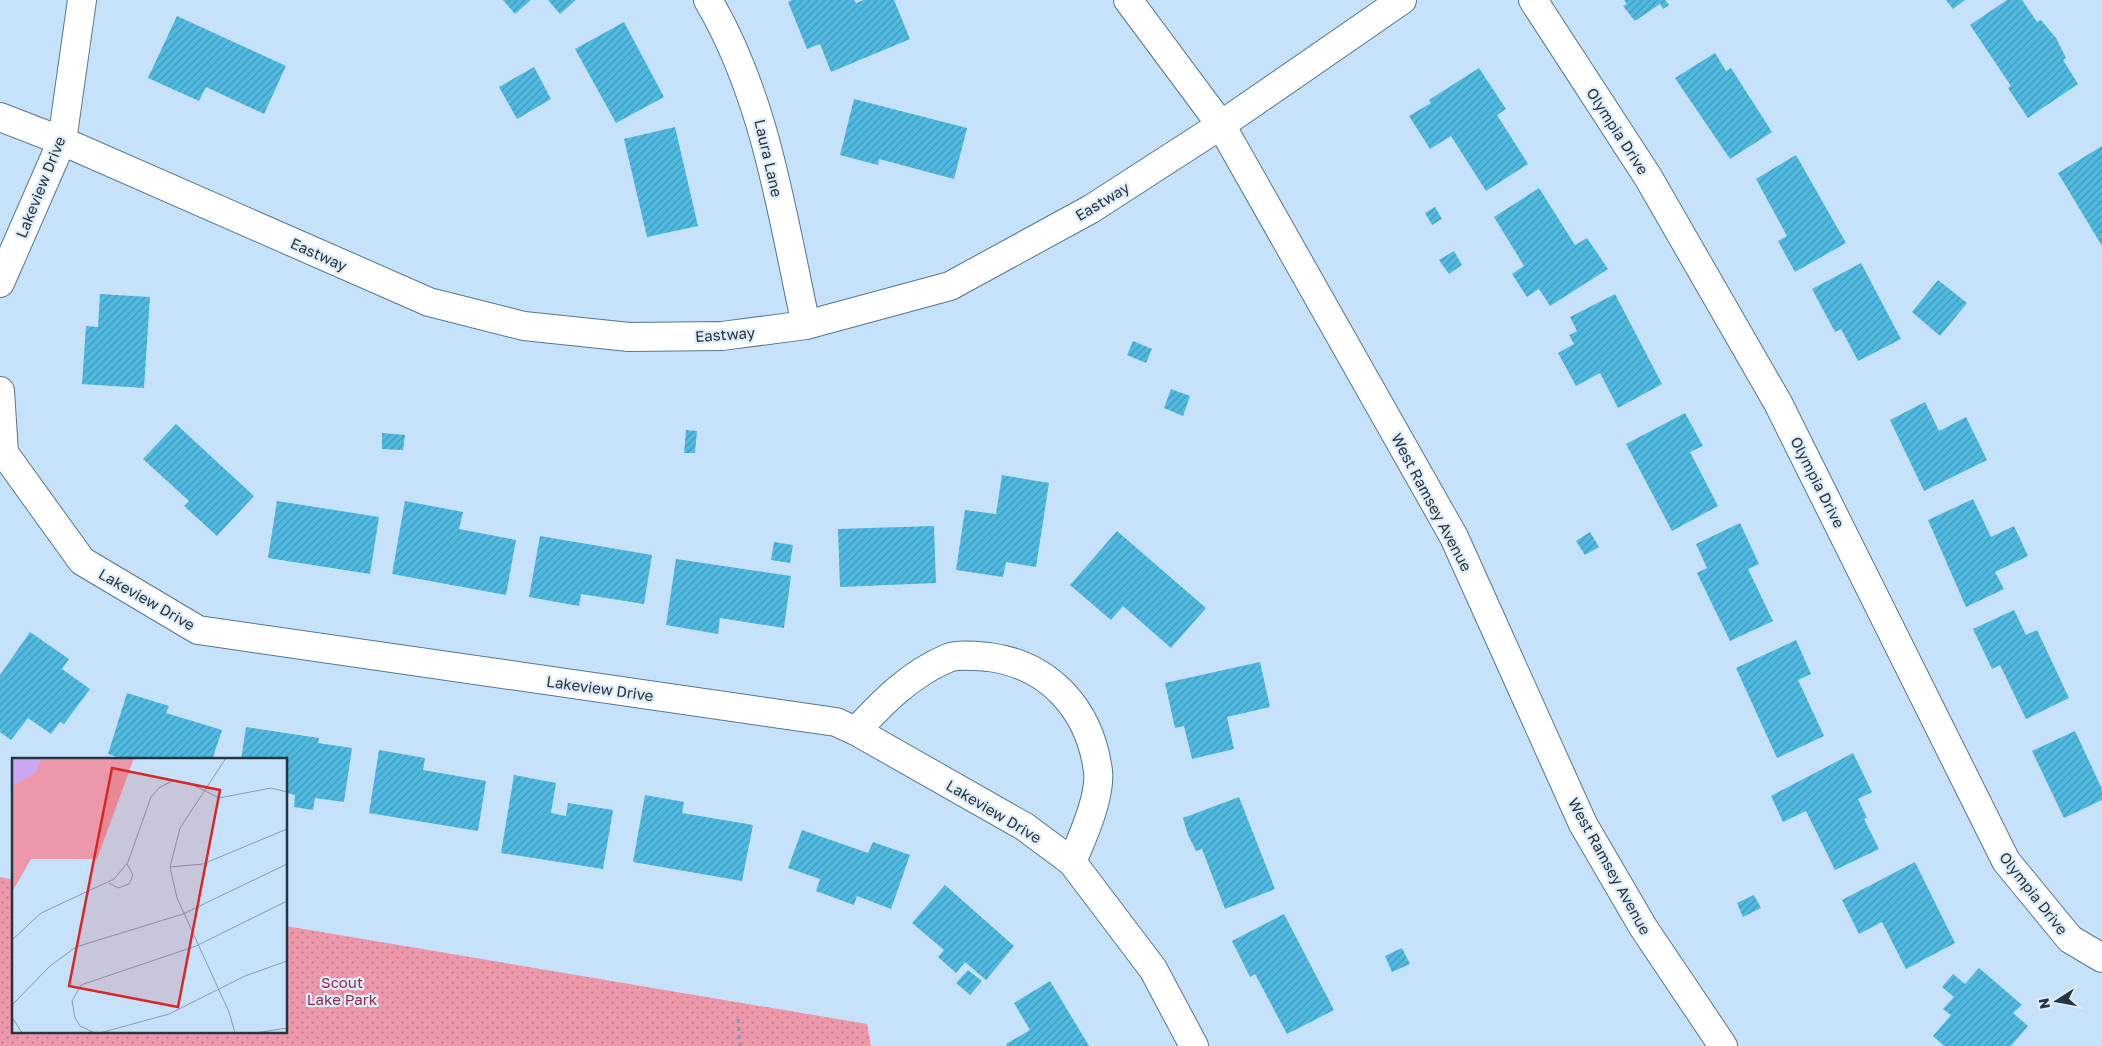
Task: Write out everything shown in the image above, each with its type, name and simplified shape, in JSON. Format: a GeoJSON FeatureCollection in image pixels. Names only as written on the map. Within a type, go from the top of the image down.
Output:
{"type":"FeatureCollection","features":[{"type":"Feature","properties":{"kind":"street","name":"Lakeview Drive"},"geometry":{"type":"LineString","coordinates":[[0,283],[62,141],[82,0]]}},
{"type":"Feature","properties":{"kind":"street","name":"Laura Lane"},"geometry":{"type":"LineString","coordinates":[[708,0],[722,23],[760,116],[806,325]]}},
{"type":"Feature","properties":{"kind":"street","name":"West Ramsey Avenue"},"geometry":{"type":"LineString","coordinates":[[1128,0],[1221,125],[1454,537],[1583,824],[1643,927],[1723,1046]]}},
{"type":"Feature","properties":{"kind":"street","name":"Eastway"},"geometry":{"type":"LineString","coordinates":[[0,117],[62,141],[429,302],[524,326],[629,337],[722,336],[806,325],[950,286],[1091,208],[1221,125],[1402,0]]}},
{"type":"Feature","properties":{"kind":"street","name":"Olympia Drive"},"geometry":{"type":"LineString","coordinates":[[1533,0],[1648,177],[1778,403],[2006,861],[2070,939],[2102,958]]}},
{"type":"Feature","properties":{"kind":"street","name":"Lakeview Drive"},"geometry":{"type":"LineString","coordinates":[[0,392],[4,453],[82,561],[198,630],[836,722],[856,731],[1025,827],[1072,862],[1153,969],[1194,1046]]}},
{"type":"Feature","properties":{"kind":"street"},"geometry":{"type":"LineString","coordinates":[[856,731],[892,692],[920,673],[949,657],[976,656],[1009,660],[1043,676],[1069,699],[1088,731],[1098,773],[1093,808],[1072,862]]}},
{"type":"Feature","properties":{"kind":"path"},"geometry":{"type":"LineString","coordinates":[[738,1018],[740,1046]]}},
{"type":"Feature","properties":{"kind":"green space","name":"Scout Lake Park"},"geometry":{"type":"Polygon","coordinates":[[[0,877],[12,880],[12,1034],[288,1034],[288,926],[867,1024],[871,1046],[0,1046],[0,877]]]}},
{"type":"Feature","properties":{"kind":"building"},"geometry":{"type":"Polygon","coordinates":[[[503,0],[531,0],[515,14],[503,0]]]}},
{"type":"Feature","properties":{"kind":"building"},"geometry":{"type":"Polygon","coordinates":[[[548,0],[576,0],[560,14],[548,0]]]}},
{"type":"Feature","properties":{"kind":"building"},"geometry":{"type":"Polygon","coordinates":[[[792,0],[854,0],[856,3],[864,0],[894,0],[910,39],[831,72],[820,44],[807,49],[788,2],[792,0]]]}},
{"type":"Feature","properties":{"kind":"building"},"geometry":{"type":"Polygon","coordinates":[[[1624,0],[1665,0],[1669,5],[1663,9],[1660,4],[1635,21],[1623,6],[1627,4],[1624,0]]]}},
{"type":"Feature","properties":{"kind":"building"},"geometry":{"type":"Polygon","coordinates":[[[1946,0],[1965,0],[1953,9],[1946,0]]]}},
{"type":"Feature","properties":{"kind":"building"},"geometry":{"type":"Polygon","coordinates":[[[2007,0],[2022,0],[2037,22],[2041,20],[2056,38],[2066,58],[2063,60],[2078,84],[2028,118],[2008,88],[2011,86],[1970,25],[2007,0]]]}},
{"type":"Feature","properties":{"kind":"building"},"geometry":{"type":"Polygon","coordinates":[[[177,16],[286,66],[264,114],[206,87],[199,101],[148,78],[177,16]]]}},
{"type":"Feature","properties":{"kind":"building"},"geometry":{"type":"Polygon","coordinates":[[[624,22],[664,97],[616,123],[575,49],[624,22]]]}},
{"type":"Feature","properties":{"kind":"building"},"geometry":{"type":"Polygon","coordinates":[[[1715,53],[1726,71],[1731,68],[1772,132],[1730,159],[1675,78],[1715,53]]]}},
{"type":"Feature","properties":{"kind":"building"},"geometry":{"type":"Polygon","coordinates":[[[534,67],[551,99],[517,119],[499,87],[534,67]]]}},
{"type":"Feature","properties":{"kind":"building"},"geometry":{"type":"Polygon","coordinates":[[[1479,68],[1506,109],[1497,115],[1528,164],[1486,191],[1451,136],[1430,149],[1409,116],[1431,103],[1429,100],[1479,68]]]}},
{"type":"Feature","properties":{"kind":"building"},"geometry":{"type":"Polygon","coordinates":[[[854,99],[967,128],[954,179],[879,159],[878,165],[840,155],[854,99]]]}},
{"type":"Feature","properties":{"kind":"building"},"geometry":{"type":"Polygon","coordinates":[[[675,127],[698,226],[647,237],[624,139],[675,127]]]}},
{"type":"Feature","properties":{"kind":"building"},"geometry":{"type":"Polygon","coordinates":[[[2102,146],[2102,246],[2058,173],[2102,146]]]}},
{"type":"Feature","properties":{"kind":"building"},"geometry":{"type":"Polygon","coordinates":[[[1796,155],[1846,243],[1795,272],[1778,241],[1787,236],[1756,179],[1796,155]]]}},
{"type":"Feature","properties":{"kind":"building"},"geometry":{"type":"Polygon","coordinates":[[[1539,188],[1575,245],[1587,238],[1608,269],[1550,306],[1539,289],[1527,297],[1512,274],[1524,266],[1494,217],[1539,188]]]}},
{"type":"Feature","properties":{"kind":"building"},"geometry":{"type":"Polygon","coordinates":[[[1435,207],[1442,219],[1432,225],[1425,213],[1435,207]]]}},
{"type":"Feature","properties":{"kind":"building"},"geometry":{"type":"Polygon","coordinates":[[[1454,251],[1462,265],[1449,274],[1439,260],[1454,251]]]}},
{"type":"Feature","properties":{"kind":"building"},"geometry":{"type":"Polygon","coordinates":[[[1861,263],[1901,339],[1858,361],[1841,329],[1835,332],[1812,289],[1861,263]]]}},
{"type":"Feature","properties":{"kind":"building"},"geometry":{"type":"Polygon","coordinates":[[[1938,280],[1967,303],[1940,336],[1912,312],[1938,280]]]}},
{"type":"Feature","properties":{"kind":"building"},"geometry":{"type":"Polygon","coordinates":[[[100,294],[150,297],[144,388],[82,384],[86,326],[98,327],[100,294]]]}},
{"type":"Feature","properties":{"kind":"building"},"geometry":{"type":"Polygon","coordinates":[[[1615,294],[1662,384],[1618,408],[1600,373],[1576,386],[1558,353],[1574,344],[1569,335],[1577,331],[1570,317],[1615,294]]]}},
{"type":"Feature","properties":{"kind":"building"},"geometry":{"type":"Polygon","coordinates":[[[1133,341],[1152,349],[1146,363],[1127,355],[1133,341]]]}},
{"type":"Feature","properties":{"kind":"building"},"geometry":{"type":"Polygon","coordinates":[[[1171,389],[1190,396],[1183,416],[1164,408],[1171,389]]]}},
{"type":"Feature","properties":{"kind":"building"},"geometry":{"type":"Polygon","coordinates":[[[1925,402],[1939,431],[1966,417],[1987,460],[1924,491],[1890,420],[1925,402]]]}},
{"type":"Feature","properties":{"kind":"building"},"geometry":{"type":"Polygon","coordinates":[[[1685,413],[1703,446],[1690,452],[1718,506],[1672,531],[1626,444],[1685,413]]]}},
{"type":"Feature","properties":{"kind":"building"},"geometry":{"type":"Polygon","coordinates":[[[176,424],[254,496],[217,536],[184,506],[189,501],[143,459],[176,424]]]}},
{"type":"Feature","properties":{"kind":"building"},"geometry":{"type":"Polygon","coordinates":[[[686,430],[697,431],[695,453],[684,453],[686,430]]]}},
{"type":"Feature","properties":{"kind":"building"},"geometry":{"type":"Polygon","coordinates":[[[382,433],[405,435],[403,450],[382,449],[382,433]]]}},
{"type":"Feature","properties":{"kind":"building"},"geometry":{"type":"Polygon","coordinates":[[[1002,475],[1049,483],[1036,567],[1006,562],[1003,577],[956,570],[965,510],[996,514],[1002,475]]]}},
{"type":"Feature","properties":{"kind":"building"},"geometry":{"type":"Polygon","coordinates":[[[1973,499],[1991,537],[2014,526],[2028,556],[1995,572],[2004,589],[1966,607],[1928,520],[1973,499]]]}},
{"type":"Feature","properties":{"kind":"building"},"geometry":{"type":"Polygon","coordinates":[[[277,501],[379,517],[370,574],[268,558],[277,501]]]}},
{"type":"Feature","properties":{"kind":"building"},"geometry":{"type":"Polygon","coordinates":[[[405,501],[463,512],[459,529],[516,540],[506,595],[392,574],[405,501]]]}},
{"type":"Feature","properties":{"kind":"building"},"geometry":{"type":"Polygon","coordinates":[[[1740,523],[1759,564],[1748,569],[1773,621],[1730,641],[1697,573],[1707,568],[1696,544],[1740,523]]]}},
{"type":"Feature","properties":{"kind":"building"},"geometry":{"type":"Polygon","coordinates":[[[934,526],[936,583],[840,587],[838,529],[934,526]]]}},
{"type":"Feature","properties":{"kind":"building"},"geometry":{"type":"Polygon","coordinates":[[[1117,531],[1206,608],[1171,648],[1123,606],[1111,620],[1070,585],[1117,531]]]}},
{"type":"Feature","properties":{"kind":"building"},"geometry":{"type":"Polygon","coordinates":[[[1590,532],[1599,547],[1585,555],[1576,541],[1590,532]]]}},
{"type":"Feature","properties":{"kind":"building"},"geometry":{"type":"Polygon","coordinates":[[[540,536],[652,555],[644,604],[581,594],[579,606],[529,597],[540,536]]]}},
{"type":"Feature","properties":{"kind":"building"},"geometry":{"type":"Polygon","coordinates":[[[774,542],[793,545],[790,563],[771,560],[774,542]]]}},
{"type":"Feature","properties":{"kind":"building"},"geometry":{"type":"Polygon","coordinates":[[[676,559],[791,576],[784,628],[720,618],[718,634],[666,625],[676,559]]]}},
{"type":"Feature","properties":{"kind":"building"},"geometry":{"type":"Polygon","coordinates":[[[2014,610],[2026,635],[2037,630],[2069,698],[2026,719],[2000,665],[1992,669],[1973,629],[2014,610]]]}},
{"type":"Feature","properties":{"kind":"building"},"geometry":{"type":"Polygon","coordinates":[[[30,632],[69,659],[62,669],[90,689],[64,724],[60,722],[51,734],[28,718],[11,740],[0,732],[0,675],[30,632]]]}},
{"type":"Feature","properties":{"kind":"building"},"geometry":{"type":"Polygon","coordinates":[[[1796,640],[1811,674],[1798,680],[1824,736],[1777,758],[1736,668],[1796,640]]]}},
{"type":"Feature","properties":{"kind":"building"},"geometry":{"type":"Polygon","coordinates":[[[1260,662],[1270,707],[1227,717],[1234,749],[1192,759],[1184,726],[1175,728],[1165,683],[1260,662]]]}},
{"type":"Feature","properties":{"kind":"building"},"geometry":{"type":"Polygon","coordinates":[[[127,693],[169,706],[166,713],[222,730],[213,758],[120,758],[108,754],[127,693]]]}},
{"type":"Feature","properties":{"kind":"building"},"geometry":{"type":"Polygon","coordinates":[[[246,727],[319,738],[318,743],[352,748],[344,802],[315,798],[313,810],[294,807],[295,795],[288,793],[288,758],[241,758],[246,727]]]}},
{"type":"Feature","properties":{"kind":"building"},"geometry":{"type":"Polygon","coordinates":[[[2075,731],[2102,789],[2102,800],[2064,818],[2032,751],[2075,731]]]}},
{"type":"Feature","properties":{"kind":"building"},"geometry":{"type":"Polygon","coordinates":[[[379,750],[425,758],[423,770],[486,781],[478,831],[369,813],[379,750]]]}},
{"type":"Feature","properties":{"kind":"building"},"geometry":{"type":"Polygon","coordinates":[[[1853,753],[1872,792],[1858,799],[1867,818],[1864,819],[1879,849],[1835,870],[1806,811],[1783,822],[1771,796],[1853,753]]]}},
{"type":"Feature","properties":{"kind":"building"},"geometry":{"type":"Polygon","coordinates":[[[514,775],[556,783],[551,813],[566,816],[568,803],[613,810],[603,869],[501,853],[514,775]]]}},
{"type":"Feature","properties":{"kind":"building"},"geometry":{"type":"Polygon","coordinates":[[[645,795],[684,802],[682,813],[753,825],[742,881],[633,862],[645,795]]]}},
{"type":"Feature","properties":{"kind":"building"},"geometry":{"type":"Polygon","coordinates":[[[1239,797],[1275,889],[1225,909],[1202,849],[1196,851],[1188,835],[1183,818],[1239,797]]]}},
{"type":"Feature","properties":{"kind":"building"},"geometry":{"type":"Polygon","coordinates":[[[802,830],[868,853],[873,842],[910,855],[891,909],[857,896],[854,905],[816,891],[820,879],[788,868],[802,830]]]}},
{"type":"Feature","properties":{"kind":"building"},"geometry":{"type":"Polygon","coordinates":[[[1915,862],[1955,943],[1906,969],[1882,922],[1859,934],[1842,900],[1915,862]]]}},
{"type":"Feature","properties":{"kind":"building"},"geometry":{"type":"Polygon","coordinates":[[[945,885],[1014,946],[986,980],[965,962],[956,973],[938,957],[944,950],[912,923],[945,885]]]}},
{"type":"Feature","properties":{"kind":"building"},"geometry":{"type":"Polygon","coordinates":[[[1754,895],[1761,908],[1743,917],[1737,903],[1754,895]]]}},
{"type":"Feature","properties":{"kind":"building"},"geometry":{"type":"Polygon","coordinates":[[[1284,914],[1334,1010],[1287,1034],[1255,974],[1250,977],[1232,941],[1284,914]]]}},
{"type":"Feature","properties":{"kind":"building"},"geometry":{"type":"Polygon","coordinates":[[[1402,948],[1410,964],[1392,972],[1385,956],[1402,948]]]}},
{"type":"Feature","properties":{"kind":"building"},"geometry":{"type":"Polygon","coordinates":[[[1979,968],[2022,1005],[2013,1013],[2028,1026],[2011,1046],[1944,1046],[1933,1036],[1951,1015],[1943,1009],[1954,997],[1942,987],[1953,974],[1965,984],[1979,968]]]}},
{"type":"Feature","properties":{"kind":"building"},"geometry":{"type":"Polygon","coordinates":[[[968,970],[982,981],[970,995],[956,983],[968,970]]]}},
{"type":"Feature","properties":{"kind":"building"},"geometry":{"type":"Polygon","coordinates":[[[1050,981],[1089,1046],[1007,1046],[1006,1044],[1030,1030],[1014,1003],[1050,981]]]}}]}
